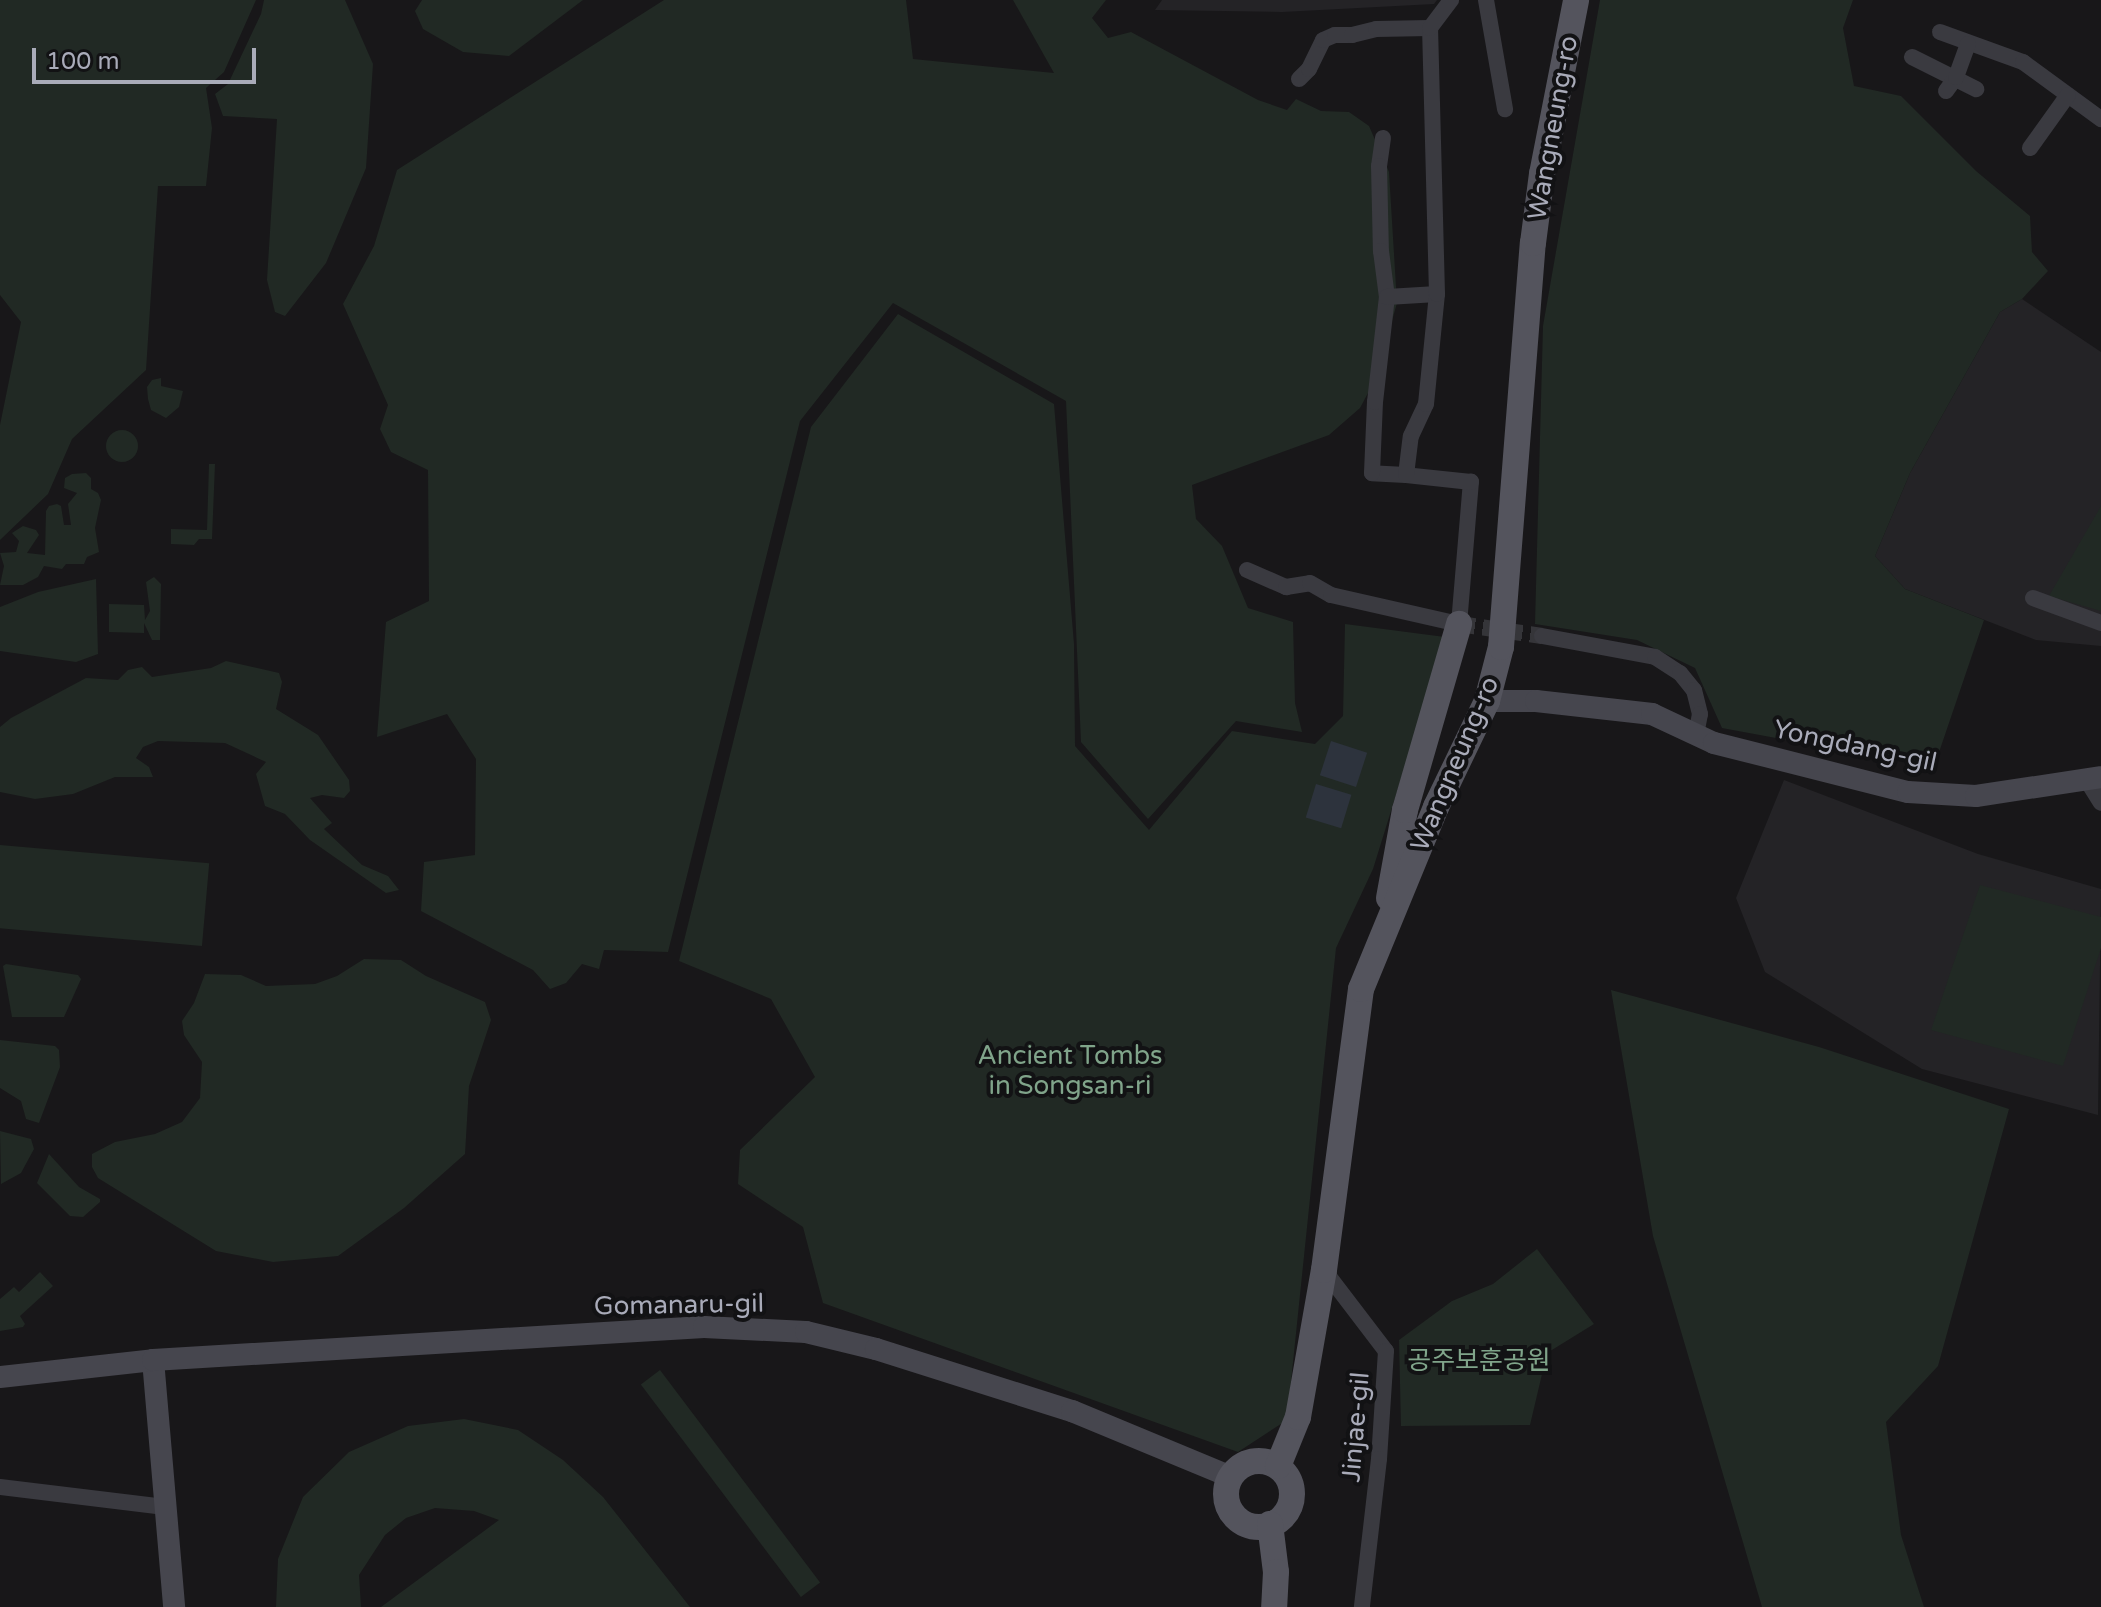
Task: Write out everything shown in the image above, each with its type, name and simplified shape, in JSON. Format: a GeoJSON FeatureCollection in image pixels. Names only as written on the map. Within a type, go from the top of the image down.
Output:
{"type":"FeatureCollection","features":[{"type":"Feature","properties":{"kind":"main road","name":"Wangneung-ro"},"geometry":{"type":"LineString","coordinates":[[1278,1466],[1298,1417],[1324,1270],[1361,989],[1436,807],[1487,701],[1501,647],[1533,243],[1542,174],[1576,0]]}},
{"type":"Feature","properties":{"kind":"main road"},"geometry":{"type":"LineString","coordinates":[[1386,928],[1391,871],[1402,822],[1459,624]]}},
{"type":"Feature","properties":{"kind":"main road","name":"Yongdang-gil"},"geometry":{"type":"LineString","coordinates":[[1487,701],[1536,701],[1652,714],[1714,743],[1908,792],[1976,796],[2093,778]]}},
{"type":"Feature","properties":{"kind":"main road","name":"Gomanaru-gil"},"geometry":{"type":"LineString","coordinates":[[0,1377],[153,1360],[704,1327],[806,1332],[876,1349],[1072,1411],[1231,1477]]}},
{"type":"Feature","properties":{"kind":"main road"},"geometry":{"type":"LineString","coordinates":[[153,1360],[174,1607]]}},
{"type":"Feature","properties":{"kind":"main road"},"geometry":{"type":"LineString","coordinates":[[1257,1460],[1278,1466],[1291,1484],[1292,1495],[1284,1516],[1270,1524],[1253,1526],[1235,1516],[1226,1497],[1231,1477],[1238,1468],[1257,1460]]}},
{"type":"Feature","properties":{"kind":"main road"},"geometry":{"type":"LineString","coordinates":[[1270,1524],[1276,1572],[1274,1607]]}},
{"type":"Feature","properties":{"kind":"street"},"geometry":{"type":"LineString","coordinates":[[1406,475],[1411,436],[1426,404],[1437,294],[1430,28],[1451,0]]}},
{"type":"Feature","properties":{"kind":"street"},"geometry":{"type":"LineString","coordinates":[[1486,0],[1505,109]]}},
{"type":"Feature","properties":{"kind":"street"},"geometry":{"type":"LineString","coordinates":[[1299,79],[1309,69],[1323,40],[1335,35],[1352,35],[1376,29],[1430,28]]}},
{"type":"Feature","properties":{"kind":"street"},"geometry":{"type":"LineString","coordinates":[[1940,32],[2023,62],[2101,119]]}},
{"type":"Feature","properties":{"kind":"street"},"geometry":{"type":"LineString","coordinates":[[1951,84],[1968,44]]}},
{"type":"Feature","properties":{"kind":"street"},"geometry":{"type":"LineString","coordinates":[[1912,57],[1951,84],[1976,89]]}},
{"type":"Feature","properties":{"kind":"street"},"geometry":{"type":"LineString","coordinates":[[2030,148],[2068,95]]}},
{"type":"Feature","properties":{"kind":"street"},"geometry":{"type":"LineString","coordinates":[[1247,570],[1286,587],[1310,583],[1331,595],[1459,624],[1471,482],[1372,473],[1375,402],[1387,297],[1381,251],[1379,166],[1383,138]]}},
{"type":"Feature","properties":{"kind":"street"},"geometry":{"type":"LineString","coordinates":[[1387,297],[1437,294]]}},
{"type":"Feature","properties":{"kind":"street"},"geometry":{"type":"LineString","coordinates":[[2033,598],[2101,623]]}},
{"type":"Feature","properties":{"kind":"street"},"geometry":{"type":"LineString","coordinates":[[1542,636],[1655,657],[1680,673],[1694,690],[1700,714],[1696,735]]}},
{"type":"Feature","properties":{"kind":"street"},"geometry":{"type":"LineString","coordinates":[[2093,778],[2101,803]]}},
{"type":"Feature","properties":{"kind":"street","name":"Jinjae-gil"},"geometry":{"type":"LineString","coordinates":[[1324,1270],[1386,1351],[1379,1459],[1362,1607]]}},
{"type":"Feature","properties":{"kind":"street"},"geometry":{"type":"LineString","coordinates":[[0,1487],[165,1507]]}},
{"type":"Feature","properties":{"kind":"shaded area"},"geometry":{"type":"Polygon","coordinates":[[[1162,0],[1437,0],[1434,4],[1282,12],[1155,10],[1162,0]]]}},
{"type":"Feature","properties":{"kind":"shaded area"},"geometry":{"type":"Polygon","coordinates":[[[2022,299],[2101,352],[2101,646],[2036,640],[1905,589],[1875,556],[1910,473],[2000,312],[2022,299]]]}},
{"type":"Feature","properties":{"kind":"shaded area"},"geometry":{"type":"Polygon","coordinates":[[[1331,741],[1367,753],[1356,787],[1320,775],[1331,741]]]}},
{"type":"Feature","properties":{"kind":"shaded area"},"geometry":{"type":"Polygon","coordinates":[[[1784,780],[1978,854],[2101,889],[2098,1115],[1922,1069],[1765,972],[1736,898],[1784,780]]]}},
{"type":"Feature","properties":{"kind":"shaded area"},"geometry":{"type":"Polygon","coordinates":[[[1316,784],[1351,795],[1341,828],[1306,817],[1316,784]]]}},
{"type":"Feature","properties":{"kind":"green space"},"geometry":{"type":"Polygon","coordinates":[[[0,0],[256,0],[224,72],[206,88],[212,128],[206,186],[158,186],[146,370],[72,439],[48,494],[0,540],[0,425],[21,322],[0,295],[0,0]]]}},
{"type":"Feature","properties":{"kind":"green space"},"geometry":{"type":"Polygon","coordinates":[[[264,0],[345,0],[373,64],[366,168],[326,263],[285,316],[275,312],[267,280],[277,119],[223,116],[215,94],[228,84],[261,14],[264,0]]]}},
{"type":"Feature","properties":{"kind":"green space"},"geometry":{"type":"Polygon","coordinates":[[[422,0],[583,0],[509,56],[463,52],[423,29],[415,11],[422,0]]]}},
{"type":"Feature","properties":{"kind":"green space"},"geometry":{"type":"Polygon","coordinates":[[[664,0],[906,0],[913,59],[1054,73],[1013,0],[1106,0],[1092,18],[1108,38],[1131,32],[1258,100],[1287,110],[1296,99],[1321,111],[1349,112],[1369,126],[1389,172],[1397,303],[1376,378],[1360,408],[1329,435],[1192,485],[1196,519],[1222,546],[1248,608],[1293,622],[1295,703],[1302,732],[1236,721],[1148,819],[1081,742],[1066,401],[893,303],[800,421],[668,952],[604,950],[599,969],[582,964],[566,983],[550,989],[533,970],[421,911],[424,862],[475,855],[476,759],[447,714],[377,737],[386,622],[429,601],[428,470],[391,452],[380,429],[388,405],[343,304],[374,246],[397,170],[664,0]]]}},
{"type":"Feature","properties":{"kind":"green space"},"geometry":{"type":"Polygon","coordinates":[[[1600,0],[1853,0],[1843,28],[1854,86],[1901,96],[1976,171],[2030,216],[2032,252],[2048,271],[2022,299],[2000,312],[1910,473],[1875,556],[1905,589],[1984,620],[1934,767],[1722,728],[1695,668],[1637,640],[1535,624],[1543,326],[1600,0]]]}},
{"type":"Feature","properties":{"kind":"green space","name":"Ancient Tombs in Songsan-ri"},"geometry":{"type":"Polygon","coordinates":[[[898,314],[1054,404],[1074,644],[1075,746],[1149,830],[1232,731],[1315,744],[1343,716],[1345,624],[1445,637],[1373,869],[1336,948],[1287,1420],[1238,1452],[823,1303],[803,1227],[738,1184],[740,1150],[815,1077],[771,999],[679,961],[811,427],[898,314]]]}},
{"type":"Feature","properties":{"kind":"green space"},"geometry":{"type":"Polygon","coordinates":[[[161,378],[161,386],[183,391],[179,407],[166,418],[151,410],[148,399],[147,387],[152,380],[161,378]]]}},
{"type":"Feature","properties":{"kind":"green space"},"geometry":{"type":"Polygon","coordinates":[[[122,430],[133,435],[138,446],[133,457],[122,462],[111,457],[106,446],[111,435],[122,430]]]}},
{"type":"Feature","properties":{"kind":"green space"},"geometry":{"type":"Polygon","coordinates":[[[209,464],[215,464],[212,539],[199,539],[194,545],[171,544],[171,529],[207,530],[209,464]]]}},
{"type":"Feature","properties":{"kind":"green space"},"geometry":{"type":"Polygon","coordinates":[[[86,473],[91,478],[91,489],[98,493],[101,500],[95,528],[99,552],[87,557],[84,564],[66,564],[62,569],[44,566],[38,577],[23,585],[0,585],[4,566],[0,553],[16,552],[19,541],[12,533],[23,526],[36,530],[39,535],[27,553],[45,555],[46,511],[49,506],[61,506],[64,525],[71,525],[68,504],[77,493],[64,488],[65,478],[86,473]]]}},
{"type":"Feature","properties":{"kind":"green space"},"geometry":{"type":"Polygon","coordinates":[[[2101,506],[2101,611],[2049,596],[2101,506]]]}},
{"type":"Feature","properties":{"kind":"green space"},"geometry":{"type":"Polygon","coordinates":[[[154,577],[161,584],[160,640],[152,640],[144,623],[144,633],[109,632],[109,604],[144,605],[145,620],[150,611],[146,582],[154,577]]]}},
{"type":"Feature","properties":{"kind":"green space"},"geometry":{"type":"Polygon","coordinates":[[[96,579],[98,654],[76,662],[0,651],[0,607],[38,592],[96,579]]]}},
{"type":"Feature","properties":{"kind":"green space"},"geometry":{"type":"Polygon","coordinates":[[[226,661],[279,673],[282,682],[276,709],[318,735],[349,780],[350,791],[344,798],[322,795],[310,798],[332,823],[324,829],[362,865],[388,876],[399,890],[386,893],[310,840],[285,814],[265,806],[256,774],[266,762],[225,743],[158,741],[143,747],[136,758],[149,767],[153,777],[115,777],[73,794],[35,799],[0,792],[0,727],[11,718],[86,678],[118,680],[128,670],[142,667],[152,677],[211,668],[226,661]]]}},
{"type":"Feature","properties":{"kind":"green space"},"geometry":{"type":"Polygon","coordinates":[[[0,845],[209,863],[202,946],[0,928],[0,845]]]}},
{"type":"Feature","properties":{"kind":"green space"},"geometry":{"type":"Polygon","coordinates":[[[1980,885],[2101,917],[2101,948],[2063,1066],[1931,1030],[1980,885]]]}},
{"type":"Feature","properties":{"kind":"green space"},"geometry":{"type":"Polygon","coordinates":[[[364,959],[401,960],[426,976],[485,1002],[491,1020],[469,1086],[465,1154],[404,1208],[338,1256],[273,1262],[216,1251],[98,1178],[92,1167],[92,1154],[115,1142],[155,1134],[182,1122],[200,1098],[202,1062],[184,1035],[182,1021],[194,1003],[205,974],[241,975],[266,986],[315,984],[337,976],[364,959]]]}},
{"type":"Feature","properties":{"kind":"green space"},"geometry":{"type":"Polygon","coordinates":[[[3,966],[78,975],[81,979],[64,1017],[12,1017],[3,966]]]}},
{"type":"Feature","properties":{"kind":"green space"},"geometry":{"type":"Polygon","coordinates":[[[1611,990],[1819,1047],[2009,1109],[1938,1366],[1886,1422],[1901,1535],[1924,1607],[1762,1607],[1653,1236],[1611,990]]]}},
{"type":"Feature","properties":{"kind":"green space"},"geometry":{"type":"Polygon","coordinates":[[[0,1040],[55,1046],[59,1050],[60,1067],[39,1123],[26,1119],[21,1101],[0,1088],[0,1040]]]}},
{"type":"Feature","properties":{"kind":"green space"},"geometry":{"type":"Polygon","coordinates":[[[0,1131],[31,1139],[34,1149],[21,1173],[1,1184],[0,1131]]]}},
{"type":"Feature","properties":{"kind":"green space"},"geometry":{"type":"Polygon","coordinates":[[[49,1154],[79,1187],[100,1199],[83,1217],[70,1216],[37,1183],[49,1154]]]}},
{"type":"Feature","properties":{"kind":"green space","name":"공주보훈공원"},"geometry":{"type":"Polygon","coordinates":[[[1537,1249],[1594,1324],[1547,1353],[1530,1425],[1401,1426],[1399,1340],[1452,1301],[1493,1284],[1537,1249]]]}},
{"type":"Feature","properties":{"kind":"green space"},"geometry":{"type":"Polygon","coordinates":[[[40,1272],[53,1286],[20,1316],[25,1324],[23,1327],[0,1331],[0,1299],[14,1287],[19,1292],[40,1272]]]}},
{"type":"Feature","properties":{"kind":"green space"},"geometry":{"type":"Polygon","coordinates":[[[660,1370],[820,1582],[801,1597],[641,1384],[660,1370]]]}},
{"type":"Feature","properties":{"kind":"green space"},"geometry":{"type":"Polygon","coordinates":[[[464,1419],[518,1430],[563,1460],[603,1497],[690,1607],[381,1607],[499,1520],[474,1511],[435,1508],[406,1518],[385,1535],[359,1575],[361,1607],[276,1607],[278,1559],[303,1497],[349,1452],[408,1426],[464,1419]]]}},
{"type":"Feature","properties":{"kind":"tunnel"},"geometry":{"type":"LineString","coordinates":[[1459,624],[1542,636]]}}]}
